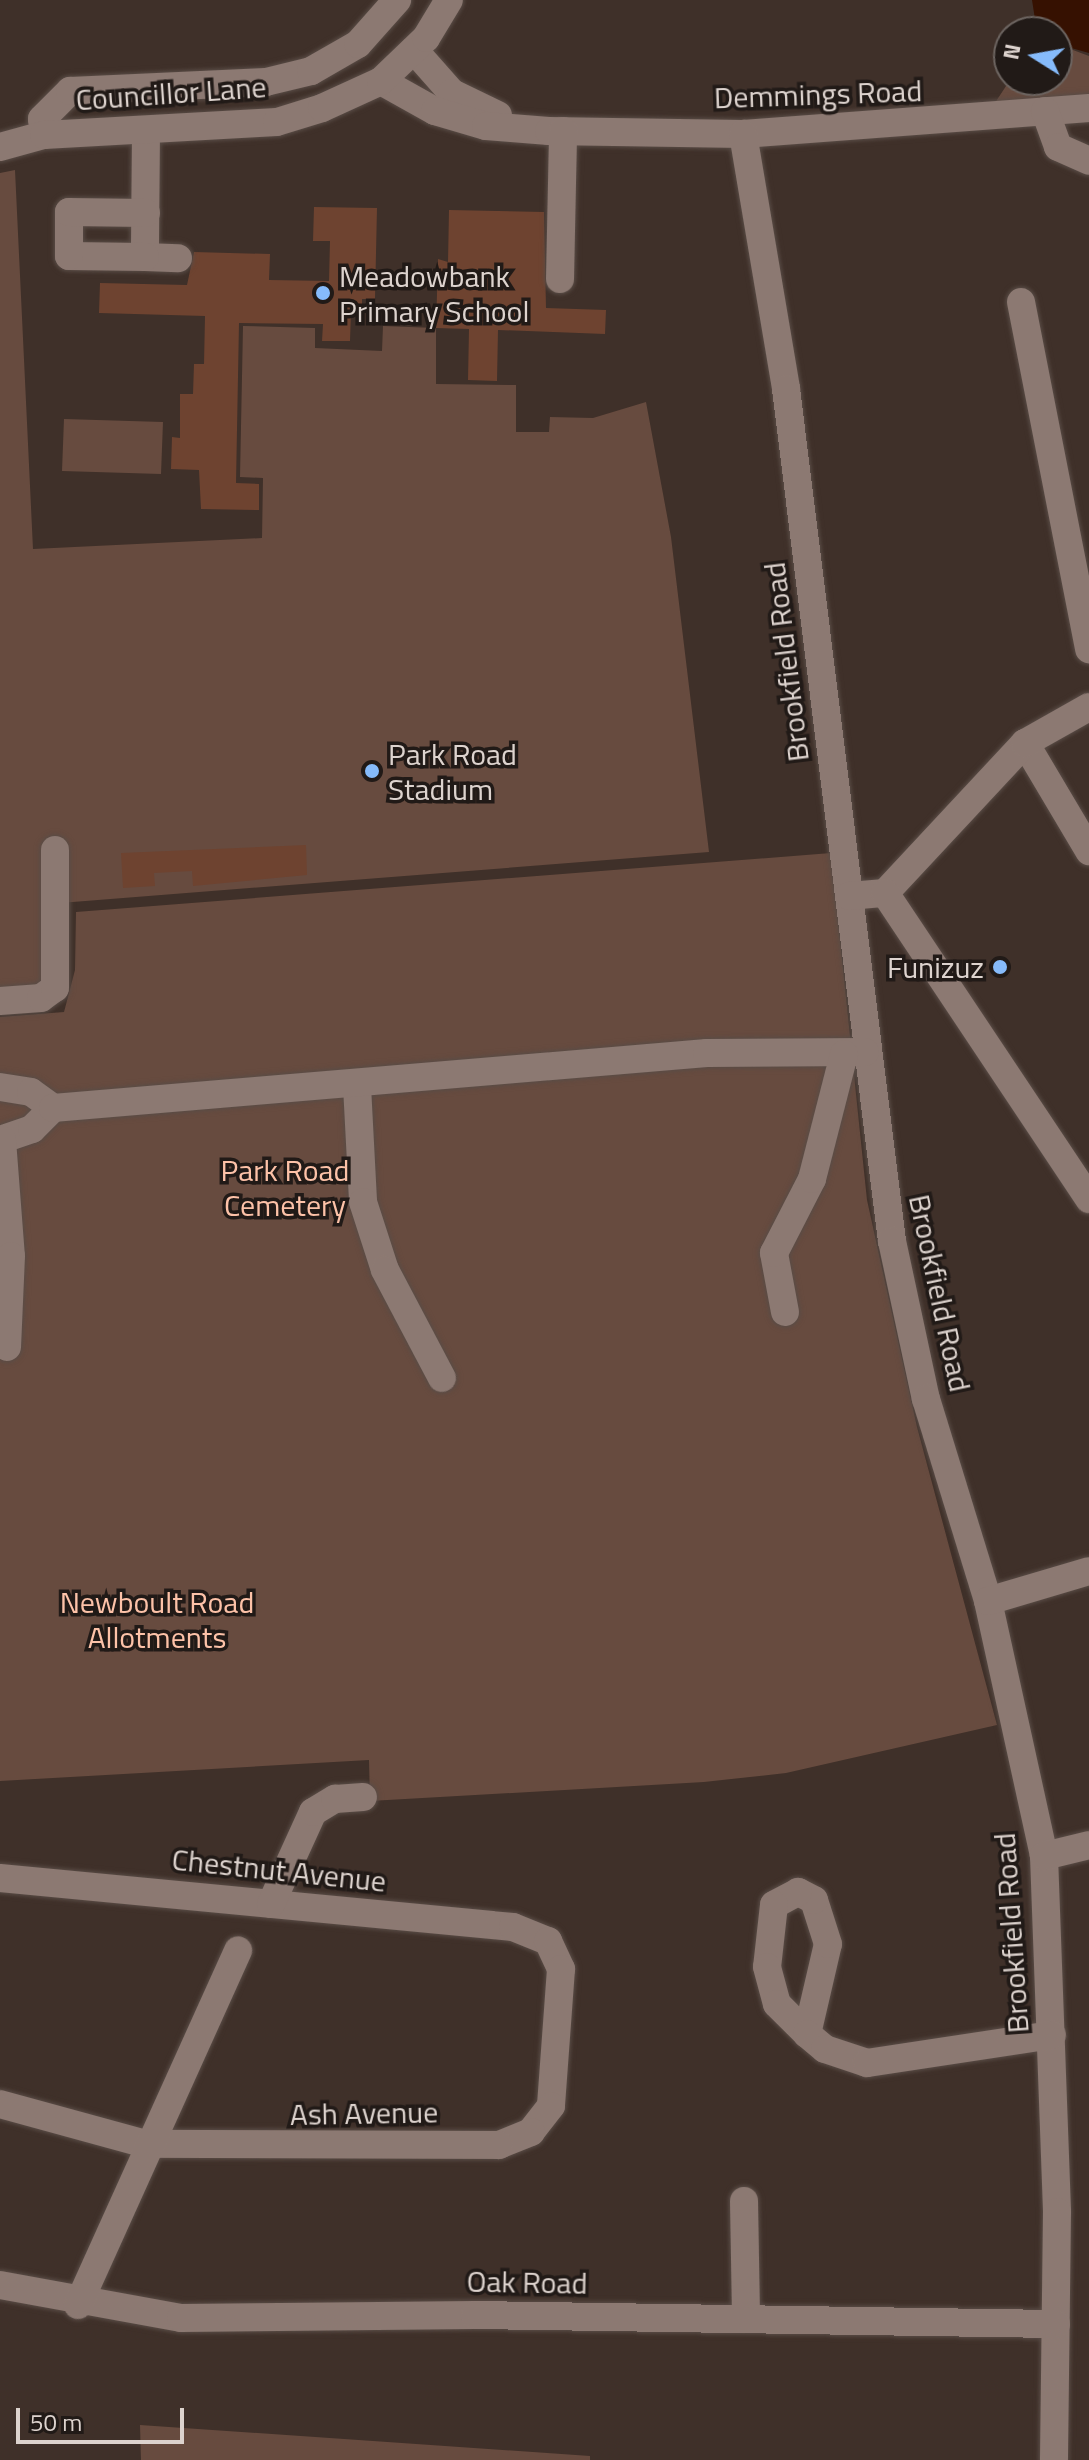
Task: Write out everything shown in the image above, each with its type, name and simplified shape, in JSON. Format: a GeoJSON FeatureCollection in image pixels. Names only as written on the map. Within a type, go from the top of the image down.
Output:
{"type":"FeatureCollection","features":[{"type":"Feature","properties":{"kind":"street","name":"Councillor Lane"},"geometry":{"type":"LineString","coordinates":[[44,135],[42,119],[70,91],[266,82],[311,71],[358,44],[397,0]]}},
{"type":"Feature","properties":{"kind":"street","name":"Councillor Lane"},"geometry":{"type":"LineString","coordinates":[[0,147],[44,135],[277,122],[381,81],[414,50],[449,0]]}},
{"type":"Feature","properties":{"kind":"street","name":"Demmings Road"},"geometry":{"type":"LineString","coordinates":[[414,50],[452,93],[556,131]]}},
{"type":"Feature","properties":{"kind":"street","name":"Demmings Road"},"geometry":{"type":"LineString","coordinates":[[381,81],[435,111],[486,126],[556,131],[743,134],[918,126],[1089,108]]}},
{"type":"Feature","properties":{"kind":"street"},"geometry":{"type":"LineString","coordinates":[[1045,111],[1058,147],[1089,161]]}},
{"type":"Feature","properties":{"kind":"street"},"geometry":{"type":"LineString","coordinates":[[145,257],[146,131]]}},
{"type":"Feature","properties":{"kind":"street"},"geometry":{"type":"LineString","coordinates":[[556,131],[560,279]]}},
{"type":"Feature","properties":{"kind":"street","name":"Brookfield Road"},"geometry":{"type":"LineString","coordinates":[[743,134],[786,389],[849,896],[854,1053],[926,1399],[988,1601],[1044,1856],[1052,2035],[1056,2324],[1054,2460]]}},
{"type":"Feature","properties":{"kind":"street"},"geometry":{"type":"LineString","coordinates":[[146,213],[69,212],[69,256],[178,258]]}},
{"type":"Feature","properties":{"kind":"street"},"geometry":{"type":"LineString","coordinates":[[1021,302],[1089,649]]}},
{"type":"Feature","properties":{"kind":"street"},"geometry":{"type":"LineString","coordinates":[[849,896],[885,893],[1025,743],[1089,707]]}},
{"type":"Feature","properties":{"kind":"street"},"geometry":{"type":"LineString","coordinates":[[1025,743],[1089,851]]}},
{"type":"Feature","properties":{"kind":"street"},"geometry":{"type":"LineString","coordinates":[[0,1001],[41,998],[55,988],[55,850]]}},
{"type":"Feature","properties":{"kind":"street"},"geometry":{"type":"LineString","coordinates":[[885,893],[1089,1199]]}},
{"type":"Feature","properties":{"kind":"street"},"geometry":{"type":"LineString","coordinates":[[0,1087],[31,1092],[53,1108],[357,1086],[707,1053],[854,1053],[812,1179],[774,1253],[785,1312]]}},
{"type":"Feature","properties":{"kind":"street"},"geometry":{"type":"LineString","coordinates":[[357,1086],[363,1202],[385,1270],[442,1378]]}},
{"type":"Feature","properties":{"kind":"street"},"geometry":{"type":"LineString","coordinates":[[7,1347],[11,1256],[1,1140],[32,1129],[53,1108]]}},
{"type":"Feature","properties":{"kind":"street"},"geometry":{"type":"LineString","coordinates":[[988,1601],[1089,1571]]}},
{"type":"Feature","properties":{"kind":"street"},"geometry":{"type":"LineString","coordinates":[[271,1904],[313,1812],[335,1799],[363,1797]]}},
{"type":"Feature","properties":{"kind":"street"},"geometry":{"type":"LineString","coordinates":[[1044,1856],[1089,1845]]}},
{"type":"Feature","properties":{"kind":"street","name":"Chestnut Avenue"},"geometry":{"type":"LineString","coordinates":[[0,1878],[513,1927],[548,1941]]}},
{"type":"Feature","properties":{"kind":"street","name":"Ash Avenue"},"geometry":{"type":"LineString","coordinates":[[0,2104],[146,2144],[499,2145],[531,2132],[551,2106],[561,1969],[548,1941]]}},
{"type":"Feature","properties":{"kind":"street"},"geometry":{"type":"LineString","coordinates":[[78,2305],[146,2144],[238,1950]]}},
{"type":"Feature","properties":{"kind":"street"},"geometry":{"type":"LineString","coordinates":[[807,2034],[825,2049],[867,2063],[1052,2035]]}},
{"type":"Feature","properties":{"kind":"street"},"geometry":{"type":"LineString","coordinates":[[744,2201],[746,2319]]}},
{"type":"Feature","properties":{"kind":"street","name":"Oak Road"},"geometry":{"type":"LineString","coordinates":[[0,2285],[78,2305],[181,2318],[746,2319],[1056,2324]]}},
{"type":"Feature","properties":{"kind":"green space"},"geometry":{"type":"Polygon","coordinates":[[[1073,50],[1089,56],[1089,108],[985,118],[999,96],[1073,96],[1073,50]]]}},
{"type":"Feature","properties":{"kind":"green space","name":"Park Road Stadium"},"geometry":{"type":"Polygon","coordinates":[[[15,170],[33,549],[262,538],[263,478],[240,477],[243,326],[315,328],[315,348],[382,351],[383,326],[436,328],[436,384],[516,385],[516,432],[549,432],[550,417],[593,418],[646,402],[671,537],[709,852],[60,903],[41,986],[0,990],[0,173],[15,170]]]}},
{"type":"Feature","properties":{"kind":"green space"},"geometry":{"type":"Polygon","coordinates":[[[64,419],[163,422],[161,474],[62,471],[64,419]]]}},
{"type":"Feature","properties":{"kind":"green space"},"geometry":{"type":"Polygon","coordinates":[[[831,853],[867,1200],[917,1427],[997,1725],[786,1773],[704,1782],[370,1801],[369,1760],[0,1781],[0,1017],[64,1012],[75,970],[76,912],[831,853]]]}},
{"type":"Feature","properties":{"kind":"green space"},"geometry":{"type":"Polygon","coordinates":[[[140,2425],[590,2456],[590,2460],[141,2460],[140,2425]]]}},
{"type":"Feature","properties":{"kind":"shaded area"},"geometry":{"type":"Polygon","coordinates":[[[1032,0],[1089,0],[1089,53],[1073,48],[1073,16],[1034,16],[1032,0]]]}},
{"type":"Feature","properties":{"kind":"building"},"geometry":{"type":"Polygon","coordinates":[[[314,207],[377,208],[375,299],[362,299],[362,311],[351,311],[350,341],[322,341],[323,324],[239,323],[236,483],[259,484],[259,510],[201,509],[199,470],[171,469],[172,437],[180,438],[180,394],[193,394],[194,364],[204,364],[205,316],[99,313],[100,283],[187,285],[194,252],[270,254],[269,280],[329,281],[330,241],[313,241],[314,207]]]}},
{"type":"Feature","properties":{"kind":"building"},"geometry":{"type":"Polygon","coordinates":[[[449,210],[544,212],[546,308],[606,310],[605,334],[498,330],[497,381],[468,380],[469,329],[436,328],[438,259],[448,262],[449,210]]]}},
{"type":"Feature","properties":{"kind":"building"},"geometry":{"type":"Polygon","coordinates":[[[306,845],[307,875],[193,886],[192,871],[154,873],[155,886],[123,888],[121,853],[306,845]]]}},
{"type":"Feature","properties":{"kind":"place","name":"Meadowbank Primary School"},"geometry":{"type":"Point","coordinates":[323,293]}},
{"type":"Feature","properties":{"kind":"place","name":"Park Road Stadium"},"geometry":{"type":"Point","coordinates":[372,771]}},
{"type":"Feature","properties":{"kind":"place","name":"Funizuz"},"geometry":{"type":"Point","coordinates":[1000,967]}},
{"type":"Feature","properties":{"kind":"park label","name":"Park Road Cemetery"},"geometry":{"type":"Point","coordinates":[285,1187]}},
{"type":"Feature","properties":{"kind":"park label","name":"Newboult Road Allotments"},"geometry":{"type":"Point","coordinates":[157,1619]}}]}
